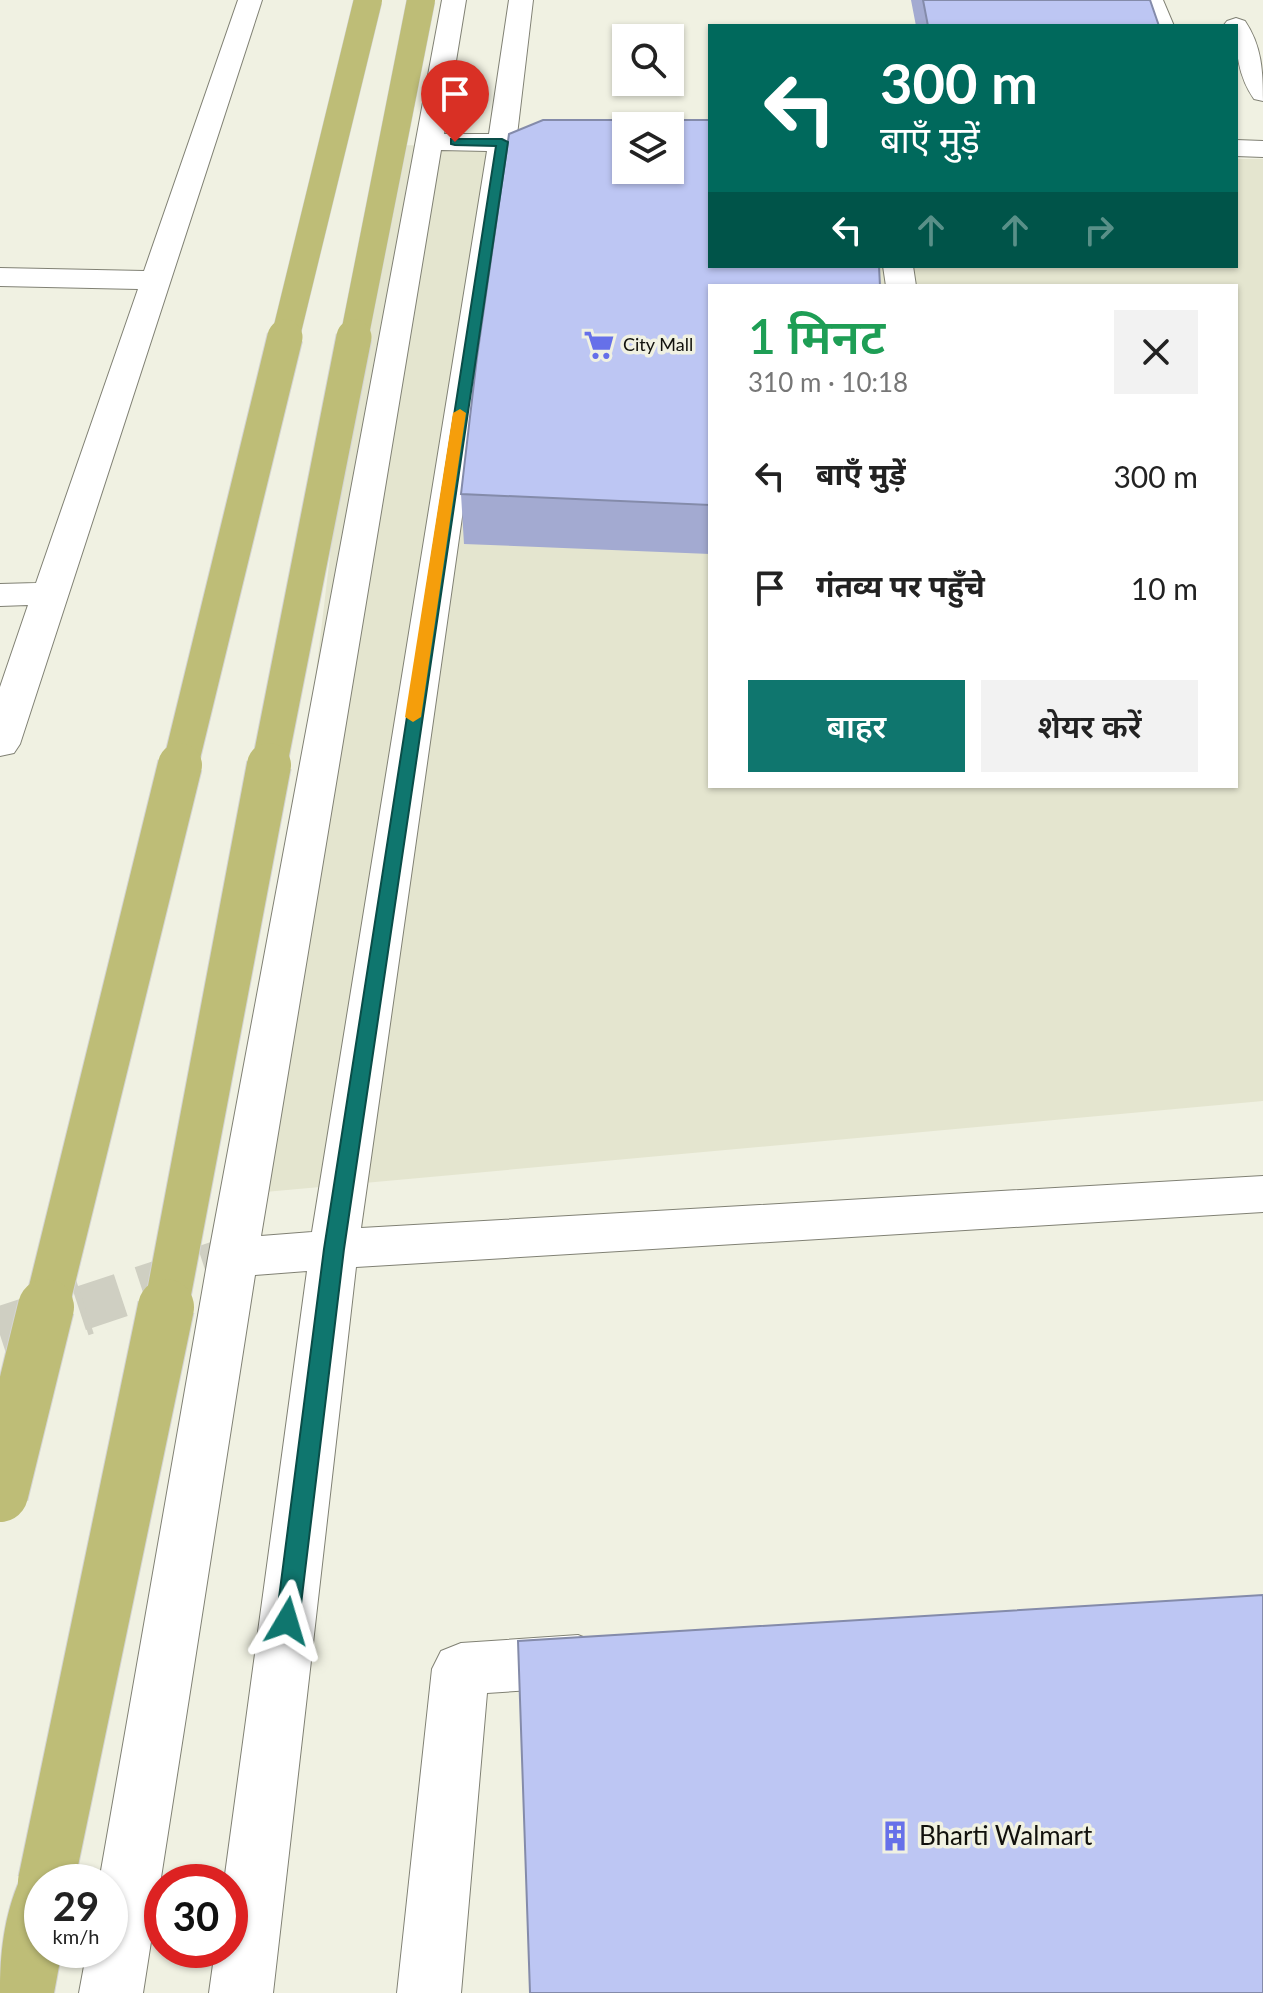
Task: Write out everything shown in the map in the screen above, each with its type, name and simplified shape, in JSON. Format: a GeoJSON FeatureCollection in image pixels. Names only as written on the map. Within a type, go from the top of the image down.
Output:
{"type":"FeatureCollection","features":[{"type":"Feature","properties":{"kind":"main road"},"geometry":{"type":"LineString","coordinates":[[0,1494],[368,0]]}},
{"type":"Feature","properties":{"kind":"main road"},"geometry":{"type":"LineString","coordinates":[[50,1864],[169,1301],[316,517],[389,173],[421,0]]}},
{"type":"Feature","properties":{"kind":"main road"},"geometry":{"type":"LineString","coordinates":[[22,1993],[27,1968]]}},
{"type":"Feature","properties":{"kind":"street"},"geometry":{"type":"LineString","coordinates":[[0,744],[250,0]]}},
{"type":"Feature","properties":{"kind":"street"},"geometry":{"type":"LineString","coordinates":[[111,1993],[233,1258],[454,0]]}},
{"type":"Feature","properties":{"kind":"street"},"geometry":{"type":"LineString","coordinates":[[241,1993],[334,1249],[521,0]]}},
{"type":"Feature","properties":{"kind":"street"},"geometry":{"type":"LineString","coordinates":[[1151,0],[1160,24]]}},
{"type":"Feature","properties":{"kind":"street"},"geometry":{"type":"LineString","coordinates":[[1233,19],[1263,22]]}},
{"type":"Feature","properties":{"kind":"street"},"geometry":{"type":"LineString","coordinates":[[1238,31],[1263,93]]}},
{"type":"Feature","properties":{"kind":"street"},"geometry":{"type":"LineString","coordinates":[[431,142],[612,144]]}},
{"type":"Feature","properties":{"kind":"street"},"geometry":{"type":"LineString","coordinates":[[1238,148],[1263,149]]}},
{"type":"Feature","properties":{"kind":"street"},"geometry":{"type":"LineString","coordinates":[[0,277],[158,280]]}},
{"type":"Feature","properties":{"kind":"street"},"geometry":{"type":"LineString","coordinates":[[0,595],[51,594]]}},
{"type":"Feature","properties":{"kind":"street"},"geometry":{"type":"LineString","coordinates":[[233,1258],[334,1249],[1263,1194]]}},
{"type":"Feature","properties":{"kind":"street"},"geometry":{"type":"LineString","coordinates":[[429,1993],[461,1669],[634,1657]]}},
{"type":"Feature","properties":{"kind":"shaded area"},"geometry":{"type":"Polygon","coordinates":[[[379,145],[612,147],[612,184],[676,184],[708,261],[708,268],[1238,268],[1238,159],[1263,159],[1263,1101],[254,1193],[379,145]]]}},
{"type":"Feature","properties":{"kind":"building"},"geometry":{"type":"Polygon","coordinates":[[[923,0],[1150,0],[1158,24],[928,24],[923,0]]]}},
{"type":"Feature","properties":{"kind":"building","name":"City Mall"},"geometry":{"type":"Polygon","coordinates":[[[543,120],[612,120],[612,184],[684,184],[684,120],[708,120],[708,268],[879,268],[880,284],[708,284],[708,505],[461,494],[509,134],[543,120]]]}},
{"type":"Feature","properties":{"kind":"building","name":"Bharti Walmart"},"geometry":{"type":"Polygon","coordinates":[[[1263,1595],[1263,1993],[530,1993],[518,1641],[1263,1595]]]}},
{"type":"Feature","properties":{"kind":"tunnel"},"geometry":{"type":"LineString","coordinates":[[79,1309],[233,1258]]}},
{"type":"Feature","properties":{"kind":"tunnel"},"geometry":{"type":"LineString","coordinates":[[0,1335],[85,1307]]}},
{"type":"Feature","properties":{"kind":"slow traffic"},"geometry":{"type":"LineString","coordinates":[[413,717],[460,413]]}},
{"type":"Feature","properties":{"kind":"place","name":"City Mall"},"geometry":{"type":"Point","coordinates":[599,345]}},
{"type":"Feature","properties":{"kind":"place","name":"Bharti Walmart"},"geometry":{"type":"Point","coordinates":[895,1836]}},
{"type":"Feature","properties":{"kind":"route"},"geometry":{"type":"LineString","coordinates":[[287,1621],[334,1249],[502,142],[455,142]]}}]}
